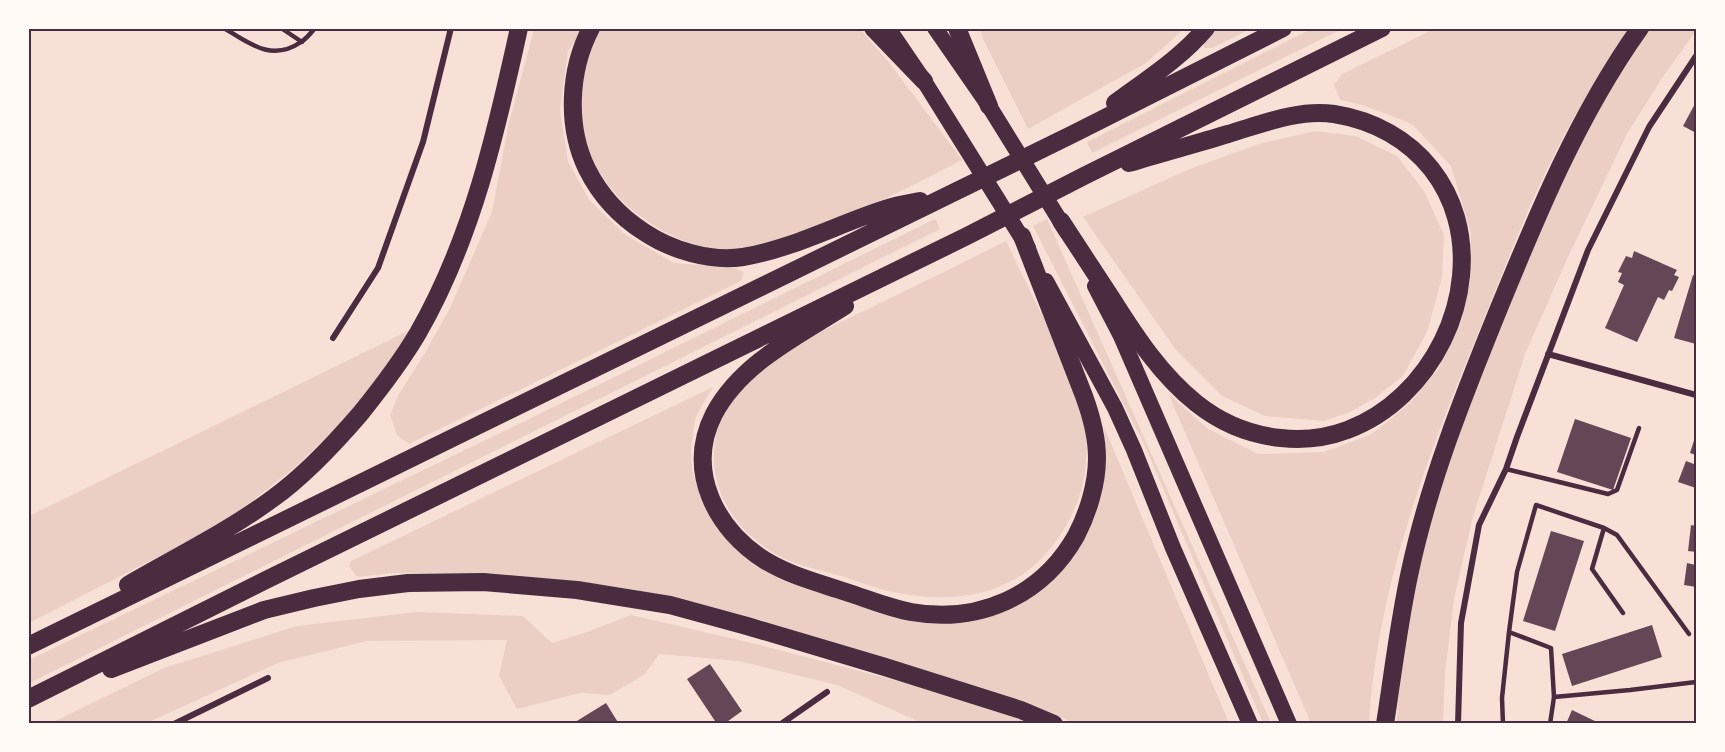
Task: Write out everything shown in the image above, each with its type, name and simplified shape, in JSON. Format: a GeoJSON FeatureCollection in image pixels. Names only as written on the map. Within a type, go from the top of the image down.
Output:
{"type":"FeatureCollection","features":[{"type":"Feature","properties":{"kind":"highway"},"geometry":{"type":"LineString","coordinates":[[28,644],[274,498],[314,463],[348,428],[386,382],[418,334],[445,282],[464,235],[484,176],[519,28]]}},
{"type":"Feature","properties":{"kind":"highway"},"geometry":{"type":"LineString","coordinates":[[591,28],[581,51],[573,89],[574,126],[579,147],[593,181],[612,207],[639,229],[667,246],[722,258],[743,257],[788,245],[887,208],[949,195]]}},
{"type":"Feature","properties":{"kind":"highway"},"geometry":{"type":"LineString","coordinates":[[873,28],[924,81]]}},
{"type":"Feature","properties":{"kind":"highway"},"geometry":{"type":"LineString","coordinates":[[888,28],[1022,236],[1115,408],[1173,548],[1250,723]]}},
{"type":"Feature","properties":{"kind":"highway"},"geometry":{"type":"LineString","coordinates":[[935,28],[989,106],[1145,348],[1173,382],[1192,400],[1225,422],[1273,438],[1309,440],[1330,436],[1363,424],[1396,402],[1422,375],[1452,318],[1461,277],[1462,258],[1457,220],[1446,192],[1432,169],[1412,147],[1384,130],[1349,117],[1331,114],[1299,115],[1274,120],[1084,176]]}},
{"type":"Feature","properties":{"kind":"highway"},"geometry":{"type":"LineString","coordinates":[[957,28],[989,106]]}},
{"type":"Feature","properties":{"kind":"highway"},"geometry":{"type":"LineString","coordinates":[[1073,134],[1157,72],[1190,45],[1206,28]]}},
{"type":"Feature","properties":{"kind":"highway"},"geometry":{"type":"LineString","coordinates":[[28,644],[949,195],[1283,28]]}},
{"type":"Feature","properties":{"kind":"highway"},"geometry":{"type":"LineString","coordinates":[[28,700],[967,236],[1382,28]]}},
{"type":"Feature","properties":{"kind":"highway"},"geometry":{"type":"LineString","coordinates":[[1385,723],[1410,571],[1429,497],[1454,426],[1524,248],[1562,163],[1625,50],[1640,28]]}},
{"type":"Feature","properties":{"kind":"highway"},"geometry":{"type":"LineString","coordinates":[[1061,221],[1121,336],[1289,723]]}},
{"type":"Feature","properties":{"kind":"highway"},"geometry":{"type":"LineString","coordinates":[[920,258],[777,350],[745,374],[714,415],[705,440],[703,464],[707,491],[719,516],[739,540],[767,561],[804,578],[896,608],[922,613],[957,615],[1008,601],[1026,591],[1051,570],[1061,559],[1079,529],[1095,476],[1097,457],[1091,417],[1022,236]]}},
{"type":"Feature","properties":{"kind":"highway"},"geometry":{"type":"LineString","coordinates":[[28,700],[264,610],[336,594],[408,583],[483,582],[577,590],[670,605],[885,667],[1054,723]]}},
{"type":"Feature","properties":{"kind":"street"},"geometry":{"type":"LineString","coordinates":[[333,338],[378,268],[423,142],[451,28]]}},
{"type":"Feature","properties":{"kind":"street"},"geometry":{"type":"LineString","coordinates":[[1458,723],[1461,623],[1479,525],[1506,469],[1588,250],[1649,127],[1696,56]]}},
{"type":"Feature","properties":{"kind":"street"},"geometry":{"type":"LineString","coordinates":[[1548,354],[1696,395]]}},
{"type":"Feature","properties":{"kind":"street"},"geometry":{"type":"LineString","coordinates":[[174,723],[268,678]]}},
{"type":"Feature","properties":{"kind":"street"},"geometry":{"type":"LineString","coordinates":[[781,723],[827,692]]}},
{"type":"Feature","properties":{"kind":"lane"},"geometry":{"type":"LineString","coordinates":[[224,28],[256,48],[278,52],[302,42],[315,28]]}},
{"type":"Feature","properties":{"kind":"lane"},"geometry":{"type":"LineString","coordinates":[[280,28],[302,42]]}},
{"type":"Feature","properties":{"kind":"lane"},"geometry":{"type":"LineString","coordinates":[[1506,469],[1608,494],[1617,490],[1638,428]]}},
{"type":"Feature","properties":{"kind":"lane"},"geometry":{"type":"LineString","coordinates":[[1503,723],[1502,698],[1517,572],[1536,505],[1604,528],[1617,535],[1689,634]]}},
{"type":"Feature","properties":{"kind":"lane"},"geometry":{"type":"LineString","coordinates":[[1604,528],[1592,569],[1623,613]]}},
{"type":"Feature","properties":{"kind":"lane"},"geometry":{"type":"LineString","coordinates":[[1509,632],[1551,648],[1554,697],[1551,723]]}},
{"type":"Feature","properties":{"kind":"lane"},"geometry":{"type":"LineString","coordinates":[[1554,697],[1696,682]]}},
{"type":"Feature","properties":{"kind":"shaded area"},"geometry":{"type":"Polygon","coordinates":[[[980,28],[1184,29],[1146,63],[1028,129],[984,41],[980,28]]]}},
{"type":"Feature","properties":{"kind":"shaded area"},"geometry":{"type":"Polygon","coordinates":[[[1313,28],[1342,29],[1092,153],[1087,142],[1313,28]]]}},
{"type":"Feature","properties":{"kind":"shaded area"},"geometry":{"type":"Polygon","coordinates":[[[534,29],[584,29],[568,51],[560,110],[568,161],[589,200],[626,235],[674,263],[734,268],[744,272],[741,281],[409,444],[397,435],[390,415],[399,394],[450,308],[492,212],[508,127],[534,29]]]}},
{"type":"Feature","properties":{"kind":"shaded area"},"geometry":{"type":"Polygon","coordinates":[[[600,29],[860,29],[891,65],[962,160],[852,214],[778,241],[742,249],[708,248],[689,243],[662,230],[627,205],[604,179],[592,158],[582,124],[580,91],[591,46],[600,29]]]}},
{"type":"Feature","properties":{"kind":"shaded area"},"geometry":{"type":"Polygon","coordinates":[[[1216,29],[1251,29],[1212,48],[1204,48],[1204,42],[1216,29]]]}},
{"type":"Feature","properties":{"kind":"shaded area"},"geometry":{"type":"Polygon","coordinates":[[[1434,29],[1632,29],[1583,101],[1548,166],[1511,250],[1458,382],[1423,477],[1393,575],[1374,673],[1369,723],[1311,723],[1168,393],[1208,429],[1258,454],[1324,452],[1372,434],[1411,402],[1438,369],[1463,316],[1470,281],[1471,233],[1451,166],[1412,124],[1363,105],[1340,100],[1334,85],[1342,74],[1434,29]]]}},
{"type":"Feature","properties":{"kind":"shaded area"},"geometry":{"type":"Polygon","coordinates":[[[1649,29],[1696,29],[1696,31],[1662,78],[1627,134],[1525,354],[1472,520],[1454,599],[1445,673],[1443,723],[1396,724],[1403,655],[1417,568],[1435,494],[1541,221],[1589,122],[1649,29]]]}},
{"type":"Feature","properties":{"kind":"shaded area"},"geometry":{"type":"Polygon","coordinates":[[[1315,131],[1355,136],[1397,156],[1424,191],[1444,235],[1442,278],[1427,332],[1403,376],[1375,398],[1350,412],[1324,421],[1265,416],[1222,396],[1176,350],[1083,217],[1187,170],[1262,143],[1315,131]]]}},
{"type":"Feature","properties":{"kind":"shaded area"},"geometry":{"type":"Polygon","coordinates":[[[935,219],[940,229],[29,683],[29,660],[517,425],[935,219]]]}},
{"type":"Feature","properties":{"kind":"shaded area"},"geometry":{"type":"Polygon","coordinates":[[[1047,219],[1271,723],[1263,723],[1145,446],[1033,226],[1047,219]]]}},
{"type":"Feature","properties":{"kind":"shaded area"},"geometry":{"type":"Polygon","coordinates":[[[1006,241],[1058,349],[1084,418],[1087,445],[1083,485],[1074,510],[1053,546],[1035,565],[1015,579],[994,589],[971,595],[946,597],[920,596],[881,589],[794,563],[759,543],[742,527],[728,508],[719,488],[714,466],[715,444],[721,421],[733,399],[762,368],[797,344],[1006,241]]]}},
{"type":"Feature","properties":{"kind":"shaded area"},"geometry":{"type":"Polygon","coordinates":[[[410,330],[376,381],[339,425],[293,469],[239,511],[181,545],[29,623],[29,516],[410,330]]]}},
{"type":"Feature","properties":{"kind":"shaded area"},"geometry":{"type":"Polygon","coordinates":[[[713,387],[695,420],[691,449],[692,462],[694,476],[703,501],[726,537],[891,615],[1029,598],[1057,576],[1085,539],[1096,508],[1106,466],[1104,427],[1229,723],[1075,723],[1019,700],[761,620],[676,598],[565,580],[479,574],[393,573],[357,577],[349,566],[351,561],[713,387]]]}},
{"type":"Feature","properties":{"kind":"shaded area"},"geometry":{"type":"Polygon","coordinates":[[[417,612],[523,616],[552,643],[631,615],[760,645],[905,683],[1038,723],[922,723],[837,685],[739,661],[659,654],[645,674],[610,695],[580,693],[517,709],[499,676],[507,640],[367,641],[278,663],[147,723],[49,724],[164,668],[297,626],[417,612]]]}},
{"type":"Feature","properties":{"kind":"building"},"geometry":{"type":"Polygon","coordinates":[[[1696,102],[1696,133],[1683,126],[1696,102]]]}},
{"type":"Feature","properties":{"kind":"building"},"geometry":{"type":"Polygon","coordinates":[[[1634,251],[1677,270],[1674,275],[1679,277],[1664,300],[1658,297],[1637,342],[1605,328],[1624,285],[1618,282],[1622,273],[1618,272],[1626,256],[1632,258],[1634,251]]]}},
{"type":"Feature","properties":{"kind":"building"},"geometry":{"type":"Polygon","coordinates":[[[1693,275],[1696,276],[1696,344],[1674,338],[1693,275]]]}},
{"type":"Feature","properties":{"kind":"building"},"geometry":{"type":"Polygon","coordinates":[[[1575,419],[1631,438],[1613,490],[1557,472],[1575,419]]]}},
{"type":"Feature","properties":{"kind":"building"},"geometry":{"type":"Polygon","coordinates":[[[1696,434],[1696,455],[1690,453],[1696,434]]]}},
{"type":"Feature","properties":{"kind":"building"},"geometry":{"type":"Polygon","coordinates":[[[1696,457],[1696,488],[1678,482],[1686,461],[1694,464],[1696,457]]]}},
{"type":"Feature","properties":{"kind":"building"},"geometry":{"type":"Polygon","coordinates":[[[1691,525],[1696,526],[1696,552],[1688,551],[1691,525]]]}},
{"type":"Feature","properties":{"kind":"building"},"geometry":{"type":"Polygon","coordinates":[[[1551,531],[1584,541],[1555,631],[1523,621],[1551,531]]]}},
{"type":"Feature","properties":{"kind":"building"},"geometry":{"type":"Polygon","coordinates":[[[1687,563],[1696,565],[1696,587],[1684,585],[1687,563]]]}},
{"type":"Feature","properties":{"kind":"building"},"geometry":{"type":"Polygon","coordinates":[[[1652,625],[1662,657],[1572,686],[1562,654],[1652,625]]]}},
{"type":"Feature","properties":{"kind":"building"},"geometry":{"type":"Polygon","coordinates":[[[710,664],[742,711],[724,724],[717,724],[687,679],[710,664]]]}},
{"type":"Feature","properties":{"kind":"building"},"geometry":{"type":"Polygon","coordinates":[[[606,703],[619,724],[572,724],[606,703]]]}},
{"type":"Feature","properties":{"kind":"building"},"geometry":{"type":"Polygon","coordinates":[[[1572,710],[1601,724],[1566,724],[1572,710]]]}}]}
